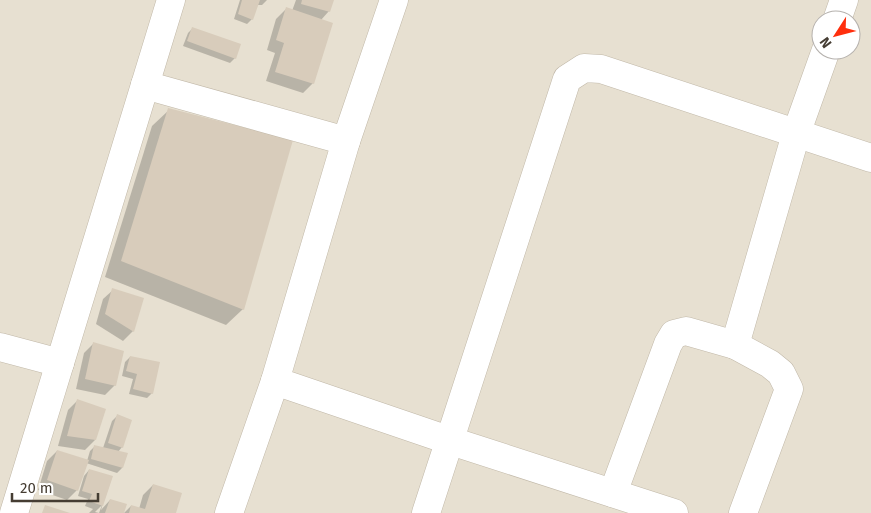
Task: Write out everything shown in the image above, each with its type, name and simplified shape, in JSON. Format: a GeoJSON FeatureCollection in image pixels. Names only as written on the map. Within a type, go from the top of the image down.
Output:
{"type":"FeatureCollection","features":[{"type":"Feature","properties":{"kind":"street"},"geometry":{"type":"LineString","coordinates":[[14,513],[171,0]]}},
{"type":"Feature","properties":{"kind":"street"},"geometry":{"type":"LineString","coordinates":[[229,513],[275,381],[346,141],[394,0]]}},
{"type":"Feature","properties":{"kind":"street"},"geometry":{"type":"LineString","coordinates":[[734,345],[796,134],[822,60]]}},
{"type":"Feature","properties":{"kind":"street"},"geometry":{"type":"LineString","coordinates":[[426,513],[451,441],[567,79],[584,68],[601,69],[871,158]]}},
{"type":"Feature","properties":{"kind":"street"},"geometry":{"type":"LineString","coordinates":[[145,85],[346,141]]}},
{"type":"Feature","properties":{"kind":"street"},"geometry":{"type":"LineString","coordinates":[[613,493],[668,344],[674,334],[686,331],[734,345],[770,364],[781,373],[789,389],[743,513]]}},
{"type":"Feature","properties":{"kind":"street"},"geometry":{"type":"LineString","coordinates":[[0,347],[60,364]]}},
{"type":"Feature","properties":{"kind":"street"},"geometry":{"type":"LineString","coordinates":[[275,381],[669,512]]}},
{"type":"Feature","properties":{"kind":"shaded area"},"geometry":{"type":"Polygon","coordinates":[[[0,0],[871,0],[871,513],[0,513],[0,0]]]}},
{"type":"Feature","properties":{"kind":"building"},"geometry":{"type":"Polygon","coordinates":[[[242,0],[260,0],[253,20],[238,14],[242,0]]]}},
{"type":"Feature","properties":{"kind":"building"},"geometry":{"type":"Polygon","coordinates":[[[302,0],[334,0],[330,12],[301,4],[302,0]]]}},
{"type":"Feature","properties":{"kind":"building"},"geometry":{"type":"Polygon","coordinates":[[[286,7],[333,23],[314,84],[275,72],[284,43],[276,40],[286,7]]]}},
{"type":"Feature","properties":{"kind":"building"},"geometry":{"type":"Polygon","coordinates":[[[192,27],[241,44],[236,59],[187,41],[192,27]]]}},
{"type":"Feature","properties":{"kind":"building"},"geometry":{"type":"Polygon","coordinates":[[[168,108],[293,140],[244,310],[121,261],[168,108]]]}},
{"type":"Feature","properties":{"kind":"building"},"geometry":{"type":"Polygon","coordinates":[[[112,288],[144,298],[134,332],[105,314],[112,288]]]}},
{"type":"Feature","properties":{"kind":"building"},"geometry":{"type":"Polygon","coordinates":[[[93,342],[124,351],[116,386],[85,379],[93,342]]]}},
{"type":"Feature","properties":{"kind":"building"},"geometry":{"type":"Polygon","coordinates":[[[130,356],[160,362],[153,394],[133,389],[137,374],[126,371],[130,356]]]}},
{"type":"Feature","properties":{"kind":"building"},"geometry":{"type":"Polygon","coordinates":[[[77,399],[106,409],[96,440],[67,436],[77,399]]]}},
{"type":"Feature","properties":{"kind":"building"},"geometry":{"type":"Polygon","coordinates":[[[117,414],[132,420],[123,448],[108,443],[117,414]]]}},
{"type":"Feature","properties":{"kind":"building"},"geometry":{"type":"Polygon","coordinates":[[[94,445],[128,453],[123,468],[91,459],[94,445]]]}},
{"type":"Feature","properties":{"kind":"building"},"geometry":{"type":"Polygon","coordinates":[[[57,450],[89,460],[78,491],[47,480],[57,450]]]}},
{"type":"Feature","properties":{"kind":"building"},"geometry":{"type":"Polygon","coordinates":[[[89,469],[113,476],[103,506],[89,501],[92,494],[82,491],[89,469]]]}},
{"type":"Feature","properties":{"kind":"building"},"geometry":{"type":"Polygon","coordinates":[[[153,484],[182,493],[176,513],[129,513],[131,505],[145,509],[153,484]]]}},
{"type":"Feature","properties":{"kind":"building"},"geometry":{"type":"Polygon","coordinates":[[[110,499],[127,504],[124,513],[105,513],[110,499]]]}},
{"type":"Feature","properties":{"kind":"building"},"geometry":{"type":"Polygon","coordinates":[[[45,505],[70,513],[42,513],[45,505]]]}}]}
